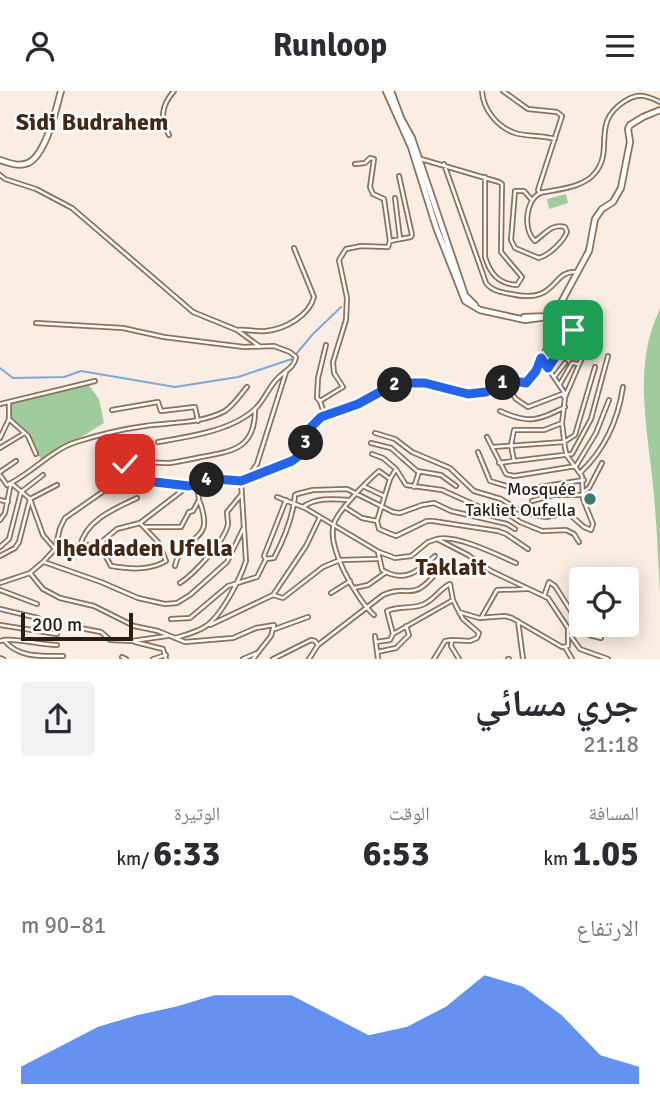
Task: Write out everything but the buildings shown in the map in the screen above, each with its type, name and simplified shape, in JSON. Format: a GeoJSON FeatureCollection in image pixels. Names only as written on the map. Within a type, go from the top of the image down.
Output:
{"type":"FeatureCollection","features":[{"type":"Feature","properties":{"kind":"street"},"geometry":{"type":"LineString","coordinates":[[0,160],[14,165],[26,164],[34,159],[45,141],[61,91]]}},
{"type":"Feature","properties":{"kind":"street"},"geometry":{"type":"LineString","coordinates":[[169,135],[162,123],[162,114],[174,91]]}},
{"type":"Feature","properties":{"kind":"street"},"geometry":{"type":"LineString","coordinates":[[388,91],[417,159],[436,227],[465,301],[480,310],[525,320],[554,316]]}},
{"type":"Feature","properties":{"kind":"street"},"geometry":{"type":"LineString","coordinates":[[482,91],[486,111],[506,128],[516,134],[555,139]]}},
{"type":"Feature","properties":{"kind":"street"},"geometry":{"type":"LineString","coordinates":[[503,91],[528,109],[560,113],[562,116],[541,179],[538,191],[540,193]]}},
{"type":"Feature","properties":{"kind":"street"},"geometry":{"type":"LineString","coordinates":[[531,199],[524,191],[515,191],[511,240],[521,252],[532,257],[542,257],[568,232],[560,225],[552,227],[535,241],[532,239],[528,231],[531,199],[540,193],[585,182],[596,172],[601,162],[606,119],[615,108],[633,97],[642,95],[660,102]]}},
{"type":"Feature","properties":{"kind":"street"},"geometry":{"type":"LineString","coordinates":[[547,346],[548,330],[554,316],[589,251],[595,219],[602,209],[612,202],[621,188],[630,142],[628,129],[643,117],[660,110]]}},
{"type":"Feature","properties":{"kind":"street"},"geometry":{"type":"LineString","coordinates":[[320,401],[343,387],[334,373],[333,362],[346,320],[348,298],[339,260],[341,255],[346,249],[361,246],[388,247],[390,241],[384,199],[373,194],[370,187],[374,159],[372,157],[365,163],[355,164]]}},
{"type":"Feature","properties":{"kind":"street"},"geometry":{"type":"LineString","coordinates":[[417,159],[485,177],[502,184],[500,246],[501,252],[522,277],[517,285],[503,283],[495,277],[485,257],[485,177]]}},
{"type":"Feature","properties":{"kind":"street"},"geometry":{"type":"LineString","coordinates":[[443,165],[489,288],[523,297],[535,297],[546,292],[565,274],[576,272]]}},
{"type":"Feature","properties":{"kind":"street"},"geometry":{"type":"LineString","coordinates":[[0,175],[36,189],[72,208],[193,313],[237,330],[259,346]]}},
{"type":"Feature","properties":{"kind":"street"},"geometry":{"type":"LineString","coordinates":[[390,241],[412,235],[399,176]]}},
{"type":"Feature","properties":{"kind":"street"},"geometry":{"type":"LineString","coordinates":[[395,198],[400,239]]}},
{"type":"Feature","properties":{"kind":"street"},"geometry":{"type":"LineString","coordinates":[[237,330],[263,332],[288,324],[312,305],[314,297],[294,248]]}},
{"type":"Feature","properties":{"kind":"street"},"geometry":{"type":"LineString","coordinates":[[36,323],[123,328],[164,337],[244,347],[274,346],[293,354],[296,361],[278,378],[255,409],[233,422],[201,434],[158,442]]}},
{"type":"Feature","properties":{"kind":"street"},"geometry":{"type":"LineString","coordinates":[[548,368],[573,330]]}},
{"type":"Feature","properties":{"kind":"street"},"geometry":{"type":"LineString","coordinates":[[504,382],[516,399],[528,407],[564,396],[594,330]]}},
{"type":"Feature","properties":{"kind":"street"},"geometry":{"type":"LineString","coordinates":[[55,549],[99,544],[117,529],[140,523],[172,497],[197,483],[216,479],[241,481],[292,461],[304,450],[308,430],[325,415],[358,404],[389,387],[404,383],[425,383],[468,394],[486,392],[504,382],[526,383],[536,371],[547,346],[558,335]]}},
{"type":"Feature","properties":{"kind":"street"},"geometry":{"type":"LineString","coordinates":[[325,415],[316,390],[326,345]]}},
{"type":"Feature","properties":{"kind":"street"},"geometry":{"type":"LineString","coordinates":[[499,463],[572,454],[591,419],[608,356]]}},
{"type":"Feature","properties":{"kind":"street"},"geometry":{"type":"LineString","coordinates":[[375,433],[395,439],[421,456],[450,468],[474,491],[501,499],[535,517],[568,513],[591,530],[593,524],[583,493],[584,480],[581,472],[567,456],[564,442],[564,396],[560,384],[541,358]]}},
{"type":"Feature","properties":{"kind":"street"},"geometry":{"type":"LineString","coordinates":[[555,376],[565,363]]}},
{"type":"Feature","properties":{"kind":"street"},"geometry":{"type":"LineString","coordinates":[[560,384],[572,363],[579,364]]}},
{"type":"Feature","properties":{"kind":"street"},"geometry":{"type":"LineString","coordinates":[[492,447],[564,442],[575,435],[596,367]]}},
{"type":"Feature","properties":{"kind":"street"},"geometry":{"type":"LineString","coordinates":[[241,481],[251,474],[257,464],[286,372]]}},
{"type":"Feature","properties":{"kind":"street"},"geometry":{"type":"LineString","coordinates":[[0,404],[94,381]]}},
{"type":"Feature","properties":{"kind":"street"},"geometry":{"type":"LineString","coordinates":[[16,461],[0,474],[7,485],[74,442],[143,426],[198,421],[229,408],[247,387]]}},
{"type":"Feature","properties":{"kind":"street"},"geometry":{"type":"LineString","coordinates":[[581,472],[598,452],[614,425],[620,409],[623,387]]}},
{"type":"Feature","properties":{"kind":"street"},"geometry":{"type":"LineString","coordinates":[[487,437],[506,474],[514,476],[576,465],[596,433],[609,400]]}},
{"type":"Feature","properties":{"kind":"street"},"geometry":{"type":"LineString","coordinates":[[0,438],[9,419],[9,402]]}},
{"type":"Feature","properties":{"kind":"street"},"geometry":{"type":"LineString","coordinates":[[113,411],[158,403],[161,411],[195,407],[198,421]]}},
{"type":"Feature","properties":{"kind":"street"},"geometry":{"type":"LineString","coordinates":[[500,411],[523,421],[546,416],[566,407]]}},
{"type":"Feature","properties":{"kind":"street"},"geometry":{"type":"LineString","coordinates":[[100,465],[170,463],[237,449],[252,434],[255,409]]}},
{"type":"Feature","properties":{"kind":"street"},"geometry":{"type":"LineString","coordinates":[[9,419],[28,436],[36,454]]}},
{"type":"Feature","properties":{"kind":"street"},"geometry":{"type":"LineString","coordinates":[[514,461],[514,430],[544,430],[562,422]]}},
{"type":"Feature","properties":{"kind":"street"},"geometry":{"type":"LineString","coordinates":[[0,448],[23,434]]}},
{"type":"Feature","properties":{"kind":"street"},"geometry":{"type":"LineString","coordinates":[[391,448],[395,439]]}},
{"type":"Feature","properties":{"kind":"street"},"geometry":{"type":"LineString","coordinates":[[370,443],[391,448],[419,472],[441,475],[456,486]]}},
{"type":"Feature","properties":{"kind":"street"},"geometry":{"type":"LineString","coordinates":[[478,453],[490,481],[520,490],[584,480]]}},
{"type":"Feature","properties":{"kind":"street"},"geometry":{"type":"LineString","coordinates":[[372,454],[383,458],[396,469],[402,482],[414,487],[442,489],[484,509],[501,509],[520,523],[542,531],[566,530],[574,534],[579,543]]}},
{"type":"Feature","properties":{"kind":"street"},"geometry":{"type":"LineString","coordinates":[[532,501],[553,495],[583,493],[590,486],[602,463]]}},
{"type":"Feature","properties":{"kind":"street"},"geometry":{"type":"LineString","coordinates":[[0,583],[30,573],[43,562],[55,549],[65,518],[111,487],[135,465]]}},
{"type":"Feature","properties":{"kind":"street"},"geometry":{"type":"LineString","coordinates":[[396,469],[384,496],[377,521],[379,529],[396,536],[427,521],[498,531],[528,549]]}},
{"type":"Feature","properties":{"kind":"street"},"geometry":{"type":"LineString","coordinates":[[374,615],[354,588],[340,560],[333,539],[333,524],[363,486],[379,471],[390,479]]}},
{"type":"Feature","properties":{"kind":"street"},"geometry":{"type":"LineString","coordinates":[[414,487],[419,472]]}},
{"type":"Feature","properties":{"kind":"street"},"geometry":{"type":"LineString","coordinates":[[0,547],[9,539],[21,492],[43,475]]}},
{"type":"Feature","properties":{"kind":"street"},"geometry":{"type":"LineString","coordinates":[[111,487],[131,481],[189,486]]}},
{"type":"Feature","properties":{"kind":"street"},"geometry":{"type":"LineString","coordinates":[[207,626],[230,599],[246,561],[241,481]]}},
{"type":"Feature","properties":{"kind":"street"},"geometry":{"type":"LineString","coordinates":[[11,483],[30,499],[43,535],[55,549]]}},
{"type":"Feature","properties":{"kind":"street"},"geometry":{"type":"LineString","coordinates":[[0,520],[8,502],[11,483]]}},
{"type":"Feature","properties":{"kind":"street"},"geometry":{"type":"LineString","coordinates":[[175,566],[177,554],[203,531],[206,520],[199,501],[197,483]]}},
{"type":"Feature","properties":{"kind":"street"},"geometry":{"type":"LineString","coordinates":[[0,556],[16,548],[30,499],[57,485]]}},
{"type":"Feature","properties":{"kind":"street"},"geometry":{"type":"LineString","coordinates":[[363,486],[384,496]]}},
{"type":"Feature","properties":{"kind":"street"},"geometry":{"type":"LineString","coordinates":[[266,559],[274,558],[295,495],[313,490],[339,487],[400,513],[435,503],[451,511],[507,524],[514,529]]}},
{"type":"Feature","properties":{"kind":"street"},"geometry":{"type":"LineString","coordinates":[[180,583],[189,577],[216,544],[228,525],[227,512],[240,495]]}},
{"type":"Feature","properties":{"kind":"street"},"geometry":{"type":"LineString","coordinates":[[277,497],[303,507],[377,551],[395,558],[411,556],[428,542],[443,537],[516,563]]}},
{"type":"Feature","properties":{"kind":"street"},"geometry":{"type":"LineString","coordinates":[[80,546],[83,534],[90,524],[137,498]]}},
{"type":"Feature","properties":{"kind":"street"},"geometry":{"type":"LineString","coordinates":[[303,507],[308,503],[326,499],[352,500]]}},
{"type":"Feature","properties":{"kind":"street"},"geometry":{"type":"LineString","coordinates":[[0,500],[8,502]]}},
{"type":"Feature","properties":{"kind":"street"},"geometry":{"type":"LineString","coordinates":[[145,527],[181,527],[199,501]]}},
{"type":"Feature","properties":{"kind":"street"},"geometry":{"type":"LineString","coordinates":[[171,619],[190,618],[235,583],[257,577],[286,501]]}},
{"type":"Feature","properties":{"kind":"street"},"geometry":{"type":"LineString","coordinates":[[346,508],[362,518],[377,521]]}},
{"type":"Feature","properties":{"kind":"street"},"geometry":{"type":"LineString","coordinates":[[175,638],[273,596],[306,546],[320,517]]}},
{"type":"Feature","properties":{"kind":"street"},"geometry":{"type":"LineString","coordinates":[[99,544],[111,566],[133,569],[165,562],[158,542],[140,523]]}},
{"type":"Feature","properties":{"kind":"street"},"geometry":{"type":"LineString","coordinates":[[43,562],[102,582],[138,598],[165,604],[177,603],[227,562],[244,526]]}},
{"type":"Feature","properties":{"kind":"street"},"geometry":{"type":"LineString","coordinates":[[437,539],[491,571],[548,598],[580,649],[608,659]]}},
{"type":"Feature","properties":{"kind":"street"},"geometry":{"type":"LineString","coordinates":[[377,551],[382,571],[400,576],[422,569],[435,556]]}},
{"type":"Feature","properties":{"kind":"street"},"geometry":{"type":"LineString","coordinates":[[273,596],[283,598],[323,567],[340,560],[377,559]]}},
{"type":"Feature","properties":{"kind":"street"},"geometry":{"type":"LineString","coordinates":[[354,588],[368,585],[385,572]]}},
{"type":"Feature","properties":{"kind":"street"},"geometry":{"type":"LineString","coordinates":[[309,659],[318,645],[374,600],[392,591],[418,590],[438,572]]}},
{"type":"Feature","properties":{"kind":"street"},"geometry":{"type":"LineString","coordinates":[[30,573],[43,589],[60,598],[94,607],[134,626],[185,642],[233,638],[271,624],[275,629]]}},
{"type":"Feature","properties":{"kind":"street"},"geometry":{"type":"LineString","coordinates":[[331,593],[350,581]]}},
{"type":"Feature","properties":{"kind":"street"},"geometry":{"type":"LineString","coordinates":[[544,596],[549,582],[555,586],[583,630],[589,635],[601,638]]}},
{"type":"Feature","properties":{"kind":"street"},"geometry":{"type":"LineString","coordinates":[[393,634],[387,611],[398,607],[423,605],[450,584],[453,600],[463,619],[479,633],[477,638],[470,641],[445,641],[436,658]]}},
{"type":"Feature","properties":{"kind":"street"},"geometry":{"type":"LineString","coordinates":[[481,618],[499,589],[527,589]]}},
{"type":"Feature","properties":{"kind":"street"},"geometry":{"type":"LineString","coordinates":[[0,590],[37,604]]}},
{"type":"Feature","properties":{"kind":"street"},"geometry":{"type":"LineString","coordinates":[[376,642],[390,640],[393,634],[453,600]]}},
{"type":"Feature","properties":{"kind":"street"},"geometry":{"type":"LineString","coordinates":[[0,609],[38,618]]}},
{"type":"Feature","properties":{"kind":"street"},"geometry":{"type":"LineString","coordinates":[[459,612],[481,618],[505,616],[565,646],[572,659]]}},
{"type":"Feature","properties":{"kind":"street"},"geometry":{"type":"LineString","coordinates":[[253,659],[275,629],[308,617]]}},
{"type":"Feature","properties":{"kind":"street"},"geometry":{"type":"LineString","coordinates":[[517,621],[523,659]]}},
{"type":"Feature","properties":{"kind":"street"},"geometry":{"type":"LineString","coordinates":[[0,625],[57,634]]}},
{"type":"Feature","properties":{"kind":"street"},"geometry":{"type":"LineString","coordinates":[[377,652],[396,648],[409,635],[406,626]]}},
{"type":"Feature","properties":{"kind":"street"},"geometry":{"type":"LineString","coordinates":[[75,627],[101,632],[110,640],[132,641],[171,636]]}},
{"type":"Feature","properties":{"kind":"street"},"geometry":{"type":"LineString","coordinates":[[565,646],[568,646],[568,632]]}},
{"type":"Feature","properties":{"kind":"street"},"geometry":{"type":"LineString","coordinates":[[375,636],[378,659]]}},
{"type":"Feature","properties":{"kind":"street"},"geometry":{"type":"LineString","coordinates":[[2,641],[12,639],[38,645],[57,645]]}},
{"type":"Feature","properties":{"kind":"street"},"geometry":{"type":"LineString","coordinates":[[272,659],[311,640],[318,645]]}},
{"type":"Feature","properties":{"kind":"street"},"geometry":{"type":"LineString","coordinates":[[452,640],[451,646],[459,659]]}},
{"type":"Feature","properties":{"kind":"street"},"geometry":{"type":"LineString","coordinates":[[2,641],[12,650],[63,656]]}},
{"type":"Feature","properties":{"kind":"street"},"geometry":{"type":"LineString","coordinates":[[132,641],[163,649],[166,657],[153,659]]}},
{"type":"Feature","properties":{"kind":"street"},"geometry":{"type":"LineString","coordinates":[[243,659],[257,653]]}},
{"type":"Feature","properties":{"kind":"street"},"geometry":{"type":"LineString","coordinates":[[122,657],[126,659]]}},
{"type":"Feature","properties":{"kind":"green space"},"geometry":{"type":"Polygon","coordinates":[[[566,194],[568,203],[549,209],[547,199],[566,194]]]}},
{"type":"Feature","properties":{"kind":"green space"},"geometry":{"type":"Polygon","coordinates":[[[660,309],[660,593],[644,377],[651,331],[660,309]]]}},
{"type":"Feature","properties":{"kind":"green space"},"geometry":{"type":"Polygon","coordinates":[[[88,384],[99,399],[104,423],[42,461],[22,427],[9,417],[11,404],[88,384]]]}},
{"type":"Feature","properties":{"kind":"waterway"},"geometry":{"type":"LineString","coordinates":[[297,353],[341,307]]}},
{"type":"Feature","properties":{"kind":"waterway"},"geometry":{"type":"LineString","coordinates":[[0,368],[13,378],[64,377],[81,371],[175,387],[238,377],[292,359]]}},
{"type":"Feature","properties":{"kind":"place","name":"Mosquée Takliet Oufella"},"geometry":{"type":"Point","coordinates":[590,499]}},
{"type":"Feature","properties":{"kind":"district","name":"Sidi Budrahem"},"geometry":{"type":"Point","coordinates":[92,122]}},
{"type":"Feature","properties":{"kind":"district","name":"Iḥeddaden Ufella"},"geometry":{"type":"Point","coordinates":[144,548]}},
{"type":"Feature","properties":{"kind":"district","name":"Taklait"},"geometry":{"type":"Point","coordinates":[451,567]}},
{"type":"Feature","properties":{"kind":"route"},"geometry":{"type":"LineString","coordinates":[[125,464],[135,465],[111,487],[131,481],[189,486],[216,479],[241,481],[292,461],[300,455],[307,442],[308,430],[321,417],[358,404],[389,387],[417,382],[468,394],[486,392],[509,380],[526,383],[536,371],[541,358],[548,368],[573,330]]}}]}
